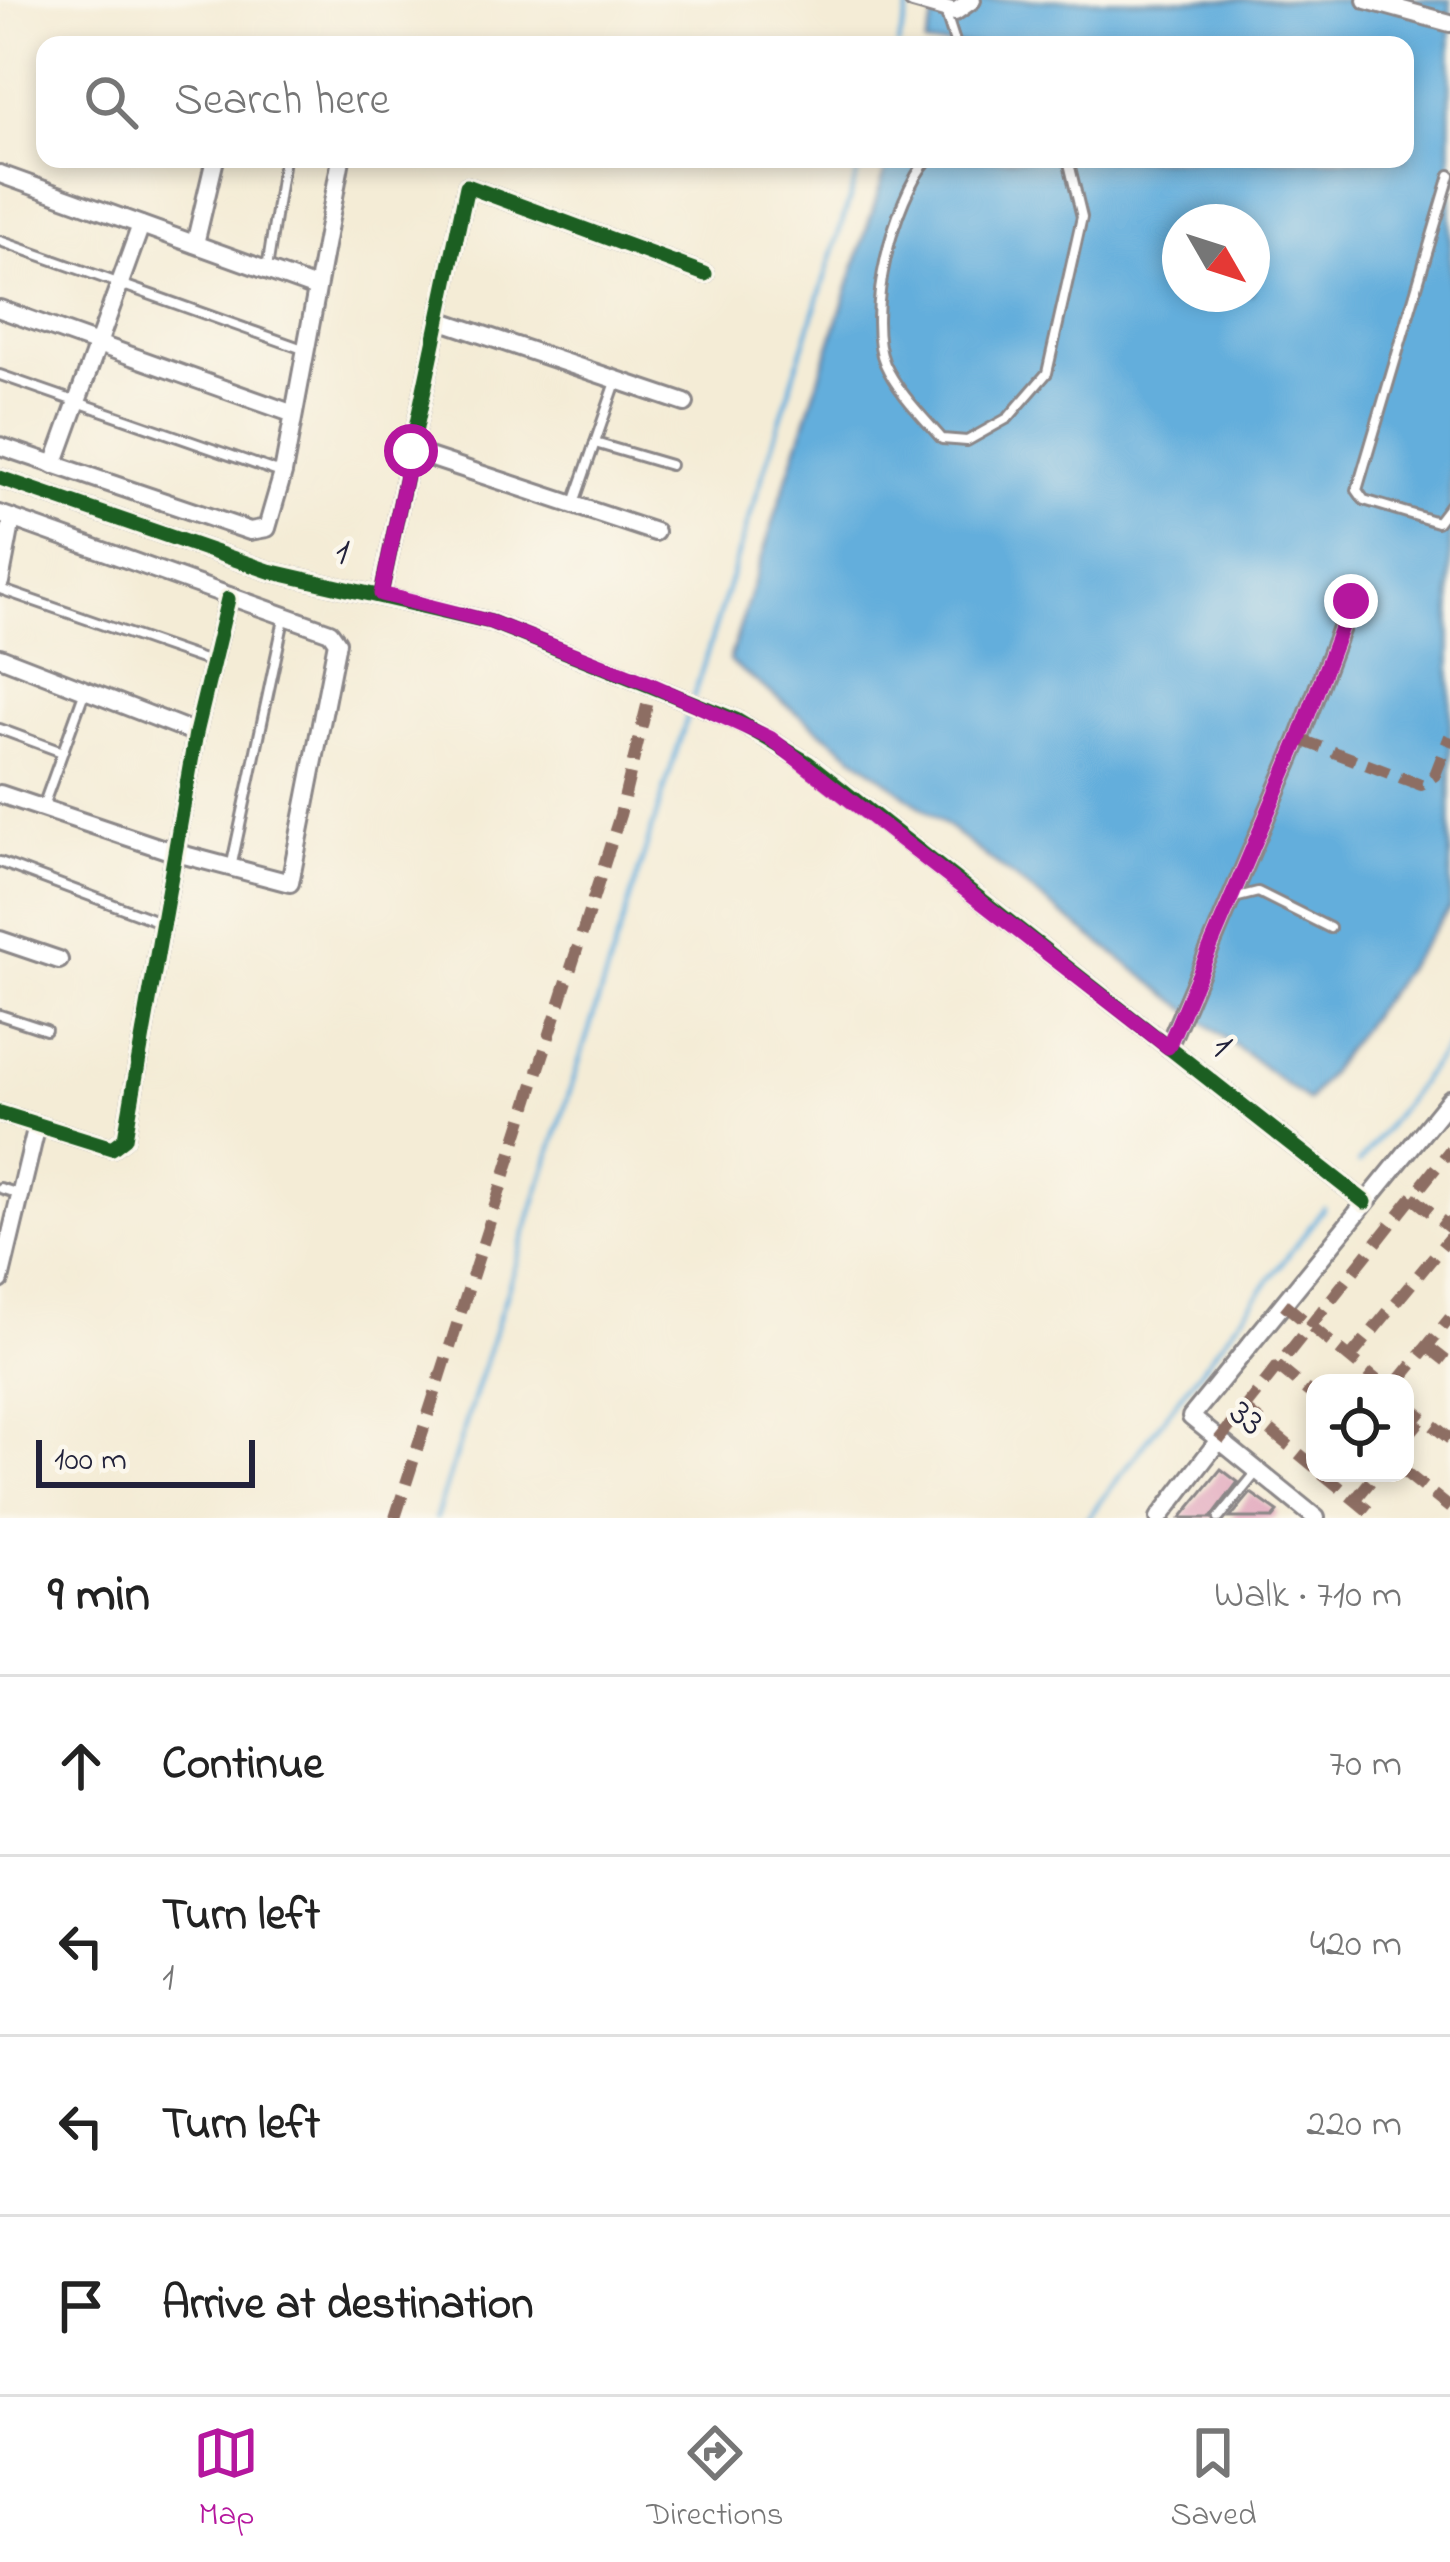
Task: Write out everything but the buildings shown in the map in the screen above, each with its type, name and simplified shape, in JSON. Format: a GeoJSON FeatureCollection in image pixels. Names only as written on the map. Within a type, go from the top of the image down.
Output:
{"type":"FeatureCollection","features":[{"type":"Feature","properties":{"kind":"street"},"geometry":{"type":"LineString","coordinates":[[916,1],[961,10],[972,0]]}},
{"type":"Feature","properties":{"kind":"street"},"geometry":{"type":"LineString","coordinates":[[1366,0],[1450,23]]}},
{"type":"Feature","properties":{"kind":"street"},"geometry":{"type":"LineString","coordinates":[[195,244],[213,168]]}},
{"type":"Feature","properties":{"kind":"street"},"geometry":{"type":"LineString","coordinates":[[0,446],[250,531],[267,528],[283,473],[339,168]]}},
{"type":"Feature","properties":{"kind":"street"},"geometry":{"type":"LineString","coordinates":[[0,174],[316,288]]}},
{"type":"Feature","properties":{"kind":"street"},"geometry":{"type":"LineString","coordinates":[[381,594],[466,186],[705,274]]}},
{"type":"Feature","properties":{"kind":"street"},"geometry":{"type":"LineString","coordinates":[[54,466],[141,225]]}},
{"type":"Feature","properties":{"kind":"street"},"geometry":{"type":"LineString","coordinates":[[0,309],[291,413]]}},
{"type":"Feature","properties":{"kind":"street"},"geometry":{"type":"LineString","coordinates":[[439,320],[686,404]]}},
{"type":"Feature","properties":{"kind":"street"},"geometry":{"type":"LineString","coordinates":[[411,451],[655,532]]}},
{"type":"Feature","properties":{"kind":"street","name":"1"},"geometry":{"type":"LineString","coordinates":[[0,478],[269,571],[491,622],[652,685],[770,738],[1365,1202]]}},
{"type":"Feature","properties":{"kind":"street"},"geometry":{"type":"LineString","coordinates":[[0,586],[6,516],[330,632],[337,643],[294,877],[283,884],[0,794]]}},
{"type":"Feature","properties":{"kind":"street"},"geometry":{"type":"LineString","coordinates":[[0,1113],[112,1148],[125,1138],[173,852],[210,662],[228,599]]}},
{"type":"Feature","properties":{"kind":"street"},"geometry":{"type":"LineString","coordinates":[[1168,1047],[1299,739],[1351,601]]}},
{"type":"Feature","properties":{"kind":"street"},"geometry":{"type":"LineString","coordinates":[[0,657],[196,733]]}},
{"type":"Feature","properties":{"kind":"street"},"geometry":{"type":"LineString","coordinates":[[0,940],[59,959]]}},
{"type":"Feature","properties":{"kind":"street"},"geometry":{"type":"LineString","coordinates":[[1365,1202],[1450,1099]]}},
{"type":"Feature","properties":{"kind":"street"},"geometry":{"type":"LineString","coordinates":[[1,1271],[37,1124]]}},
{"type":"Feature","properties":{"kind":"street","name":"33"},"geometry":{"type":"LineString","coordinates":[[1306,1515],[1190,1417],[1365,1202]]}},
{"type":"Feature","properties":{"kind":"street"},"geometry":{"type":"LineString","coordinates":[[1159,1518],[1219,1440]]}},
{"type":"Feature","properties":{"kind":"lane"},"geometry":{"type":"LineString","coordinates":[[945,10],[953,36]]}},
{"type":"Feature","properties":{"kind":"lane"},"geometry":{"type":"LineString","coordinates":[[267,270],[283,168]]}},
{"type":"Feature","properties":{"kind":"lane"},"geometry":{"type":"LineString","coordinates":[[923,168],[907,195],[884,271],[877,308],[884,362],[942,439],[967,441],[1008,418],[1047,373],[1082,217],[1070,168]]}},
{"type":"Feature","properties":{"kind":"lane"},"geometry":{"type":"LineString","coordinates":[[1450,175],[1357,490],[1364,500],[1437,522],[1450,505]]}},
{"type":"Feature","properties":{"kind":"lane"},"geometry":{"type":"LineString","coordinates":[[0,241],[305,350]]}},
{"type":"Feature","properties":{"kind":"lane"},"geometry":{"type":"LineString","coordinates":[[0,375],[283,473]]}},
{"type":"Feature","properties":{"kind":"lane"},"geometry":{"type":"LineString","coordinates":[[573,505],[617,380]]}},
{"type":"Feature","properties":{"kind":"lane"},"geometry":{"type":"LineString","coordinates":[[595,443],[670,465]]}},
{"type":"Feature","properties":{"kind":"lane"},"geometry":{"type":"LineString","coordinates":[[0,586],[210,662]]}},
{"type":"Feature","properties":{"kind":"lane"},"geometry":{"type":"LineString","coordinates":[[231,869],[284,617]]}},
{"type":"Feature","properties":{"kind":"lane"},"geometry":{"type":"LineString","coordinates":[[41,809],[84,693]]}},
{"type":"Feature","properties":{"kind":"lane"},"geometry":{"type":"LineString","coordinates":[[0,729],[62,752]]}},
{"type":"Feature","properties":{"kind":"lane"},"geometry":{"type":"LineString","coordinates":[[0,862],[162,923]]}},
{"type":"Feature","properties":{"kind":"lane"},"geometry":{"type":"LineString","coordinates":[[1228,900],[1258,892],[1330,928]]}},
{"type":"Feature","properties":{"kind":"lane"},"geometry":{"type":"LineString","coordinates":[[0,1015],[46,1030]]}},
{"type":"Feature","properties":{"kind":"lane"},"geometry":{"type":"LineString","coordinates":[[0,1188],[21,1195]]}},
{"type":"Feature","properties":{"kind":"lane"},"geometry":{"type":"LineString","coordinates":[[1219,1518],[1257,1471]]}},
{"type":"Feature","properties":{"kind":"water"},"geometry":{"type":"Polygon","coordinates":[[[939,0],[1450,0],[1450,908],[1308,1101],[729,661],[886,168],[1414,168],[1414,36],[928,36],[939,0]]]}},
{"type":"Feature","properties":{"kind":"waterway"},"geometry":{"type":"LineString","coordinates":[[901,36],[910,5]]}},
{"type":"Feature","properties":{"kind":"waterway"},"geometry":{"type":"LineString","coordinates":[[693,698],[859,168]]}},
{"type":"Feature","properties":{"kind":"waterway"},"geometry":{"type":"LineString","coordinates":[[436,1518],[690,708]]}},
{"type":"Feature","properties":{"kind":"waterway"},"geometry":{"type":"LineString","coordinates":[[1359,1163],[1450,1043]]}},
{"type":"Feature","properties":{"kind":"waterway"},"geometry":{"type":"LineString","coordinates":[[1088,1518],[1324,1208]]}},
{"type":"Feature","properties":{"kind":"marked path"},"geometry":{"type":"LineString","coordinates":[[395,1518],[620,815],[652,685]]}},
{"type":"Feature","properties":{"kind":"marked path"},"geometry":{"type":"LineString","coordinates":[[1299,739],[1421,785],[1435,775],[1450,736]]}},
{"type":"Feature","properties":{"kind":"marked path"},"geometry":{"type":"LineString","coordinates":[[1219,1440],[1450,1150]]}},
{"type":"Feature","properties":{"kind":"marked path"},"geometry":{"type":"LineString","coordinates":[[1412,1197],[1450,1228]]}},
{"type":"Feature","properties":{"kind":"marked path"},"geometry":{"type":"LineString","coordinates":[[1350,1358],[1450,1237]]}},
{"type":"Feature","properties":{"kind":"marked path"},"geometry":{"type":"LineString","coordinates":[[1284,1304],[1369,1374]]}},
{"type":"Feature","properties":{"kind":"marked path"},"geometry":{"type":"LineString","coordinates":[[1404,1374],[1450,1318]]}},
{"type":"Feature","properties":{"kind":"marked path"},"geometry":{"type":"LineString","coordinates":[[1427,1346],[1450,1364]]}},
{"type":"Feature","properties":{"kind":"marked path"},"geometry":{"type":"LineString","coordinates":[[1277,1366],[1306,1390]]}},
{"type":"Feature","properties":{"kind":"marked path"},"geometry":{"type":"LineString","coordinates":[[1243,1408],[1306,1460]]}},
{"type":"Feature","properties":{"kind":"marked path"},"geometry":{"type":"LineString","coordinates":[[1414,1410],[1450,1439]]}},
{"type":"Feature","properties":{"kind":"marked path"},"geometry":{"type":"LineString","coordinates":[[1414,1428],[1423,1417]]}},
{"type":"Feature","properties":{"kind":"marked path"},"geometry":{"type":"LineString","coordinates":[[1414,1479],[1450,1508]]}},
{"type":"Feature","properties":{"kind":"marked path"},"geometry":{"type":"LineString","coordinates":[[1333,1482],[1377,1518]]}},
{"type":"Feature","properties":{"kind":"marked path"},"geometry":{"type":"LineString","coordinates":[[1355,1500],[1370,1482]]}},
{"type":"Feature","properties":{"kind":"cycle path"},"geometry":{"type":"LineString","coordinates":[[381,594],[467,186],[705,274]]}},
{"type":"Feature","properties":{"kind":"cycle path"},"geometry":{"type":"LineString","coordinates":[[0,478],[269,571],[491,622],[736,720],[808,763],[1365,1202]]}},
{"type":"Feature","properties":{"kind":"cycle path"},"geometry":{"type":"LineString","coordinates":[[0,1113],[112,1148],[125,1138],[196,733],[228,599]]}},
{"type":"Feature","properties":{"kind":"route"},"geometry":{"type":"LineString","coordinates":[[411,451],[381,594],[491,622],[652,685],[770,738],[1168,1047],[1299,739],[1351,601]]}}]}
